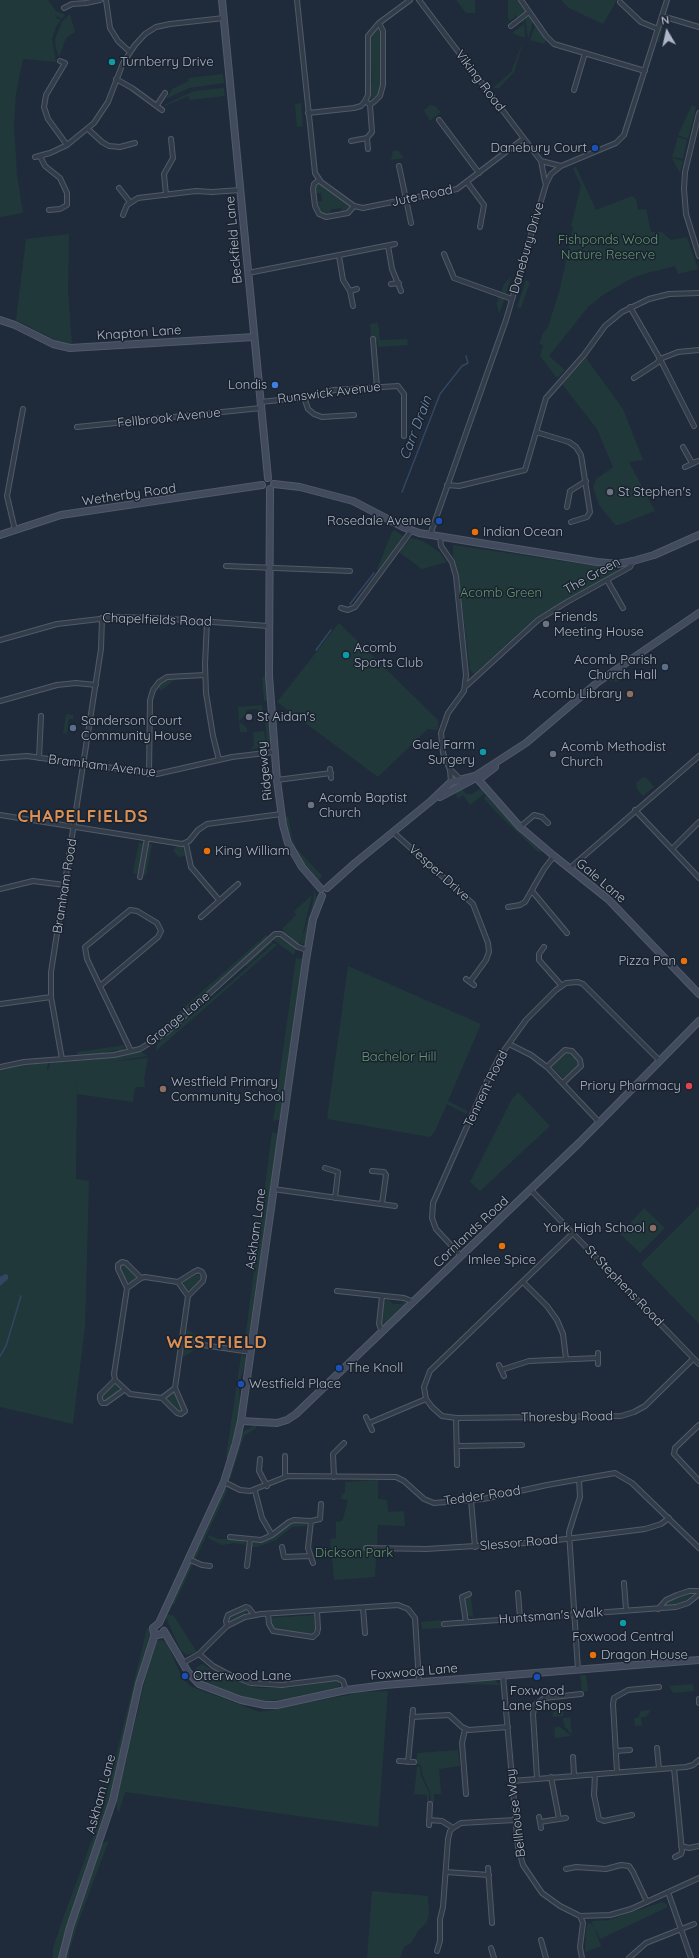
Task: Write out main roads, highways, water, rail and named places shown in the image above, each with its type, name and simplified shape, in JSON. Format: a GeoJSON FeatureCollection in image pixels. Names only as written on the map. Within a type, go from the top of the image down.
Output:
{"type":"FeatureCollection","features":[{"type":"Feature","properties":{"kind":"water"},"geometry":{"type":"Polygon","coordinates":[[[5,1274],[8,1275],[8,1279],[0,1286],[0,1277],[5,1274]]]}},
{"type":"Feature","properties":{"kind":"waterway","name":"Carr Drain"},"geometry":{"type":"LineString","coordinates":[[402,492],[440,394],[462,366],[468,363],[466,356]]}},
{"type":"Feature","properties":{"kind":"waterway","name":"Carr Drain"},"geometry":{"type":"LineString","coordinates":[[350,604],[374,573]]}},
{"type":"Feature","properties":{"kind":"waterway","name":"Carr Drain"},"geometry":{"type":"LineString","coordinates":[[316,650],[331,630]]}},
{"type":"Feature","properties":{"kind":"waterway"},"geometry":{"type":"LineString","coordinates":[[0,1356],[6,1346],[21,1296]]}},
{"type":"Feature","properties":{"kind":"place","name":"Turnberry Drive"},"geometry":{"type":"Point","coordinates":[112,62]}},
{"type":"Feature","properties":{"kind":"place","name":"Danebury Court"},"geometry":{"type":"Point","coordinates":[595,148]}},
{"type":"Feature","properties":{"kind":"place","name":"Londis"},"geometry":{"type":"Point","coordinates":[275,385]}},
{"type":"Feature","properties":{"kind":"place","name":"St Stephen's"},"geometry":{"type":"Point","coordinates":[610,492]}},
{"type":"Feature","properties":{"kind":"place","name":"Rosedale Avenue"},"geometry":{"type":"Point","coordinates":[439,521]}},
{"type":"Feature","properties":{"kind":"place","name":"Indian Ocean"},"geometry":{"type":"Point","coordinates":[475,532]}},
{"type":"Feature","properties":{"kind":"place","name":"Friends Meeting House"},"geometry":{"type":"Point","coordinates":[546,624]}},
{"type":"Feature","properties":{"kind":"place","name":"Acomb Sports Club"},"geometry":{"type":"Point","coordinates":[346,655]}},
{"type":"Feature","properties":{"kind":"place","name":"Acomb Parish Church Hall"},"geometry":{"type":"Point","coordinates":[665,667]}},
{"type":"Feature","properties":{"kind":"place","name":"Acomb Library"},"geometry":{"type":"Point","coordinates":[630,694]}},
{"type":"Feature","properties":{"kind":"place","name":"St Aidan's"},"geometry":{"type":"Point","coordinates":[249,717]}},
{"type":"Feature","properties":{"kind":"place","name":"Sanderson Court Community House"},"geometry":{"type":"Point","coordinates":[73,728]}},
{"type":"Feature","properties":{"kind":"place","name":"Gale Farm Surgery"},"geometry":{"type":"Point","coordinates":[483,752]}},
{"type":"Feature","properties":{"kind":"place","name":"Acomb Methodist Church"},"geometry":{"type":"Point","coordinates":[553,754]}},
{"type":"Feature","properties":{"kind":"place","name":"Acomb Baptist Church"},"geometry":{"type":"Point","coordinates":[311,805]}},
{"type":"Feature","properties":{"kind":"place","name":"King William"},"geometry":{"type":"Point","coordinates":[207,851]}},
{"type":"Feature","properties":{"kind":"place","name":"Pizza Pan"},"geometry":{"type":"Point","coordinates":[684,961]}},
{"type":"Feature","properties":{"kind":"place","name":"Priory Pharmacy"},"geometry":{"type":"Point","coordinates":[689,1086]}},
{"type":"Feature","properties":{"kind":"place","name":"Westfield Primary Community School"},"geometry":{"type":"Point","coordinates":[163,1089]}},
{"type":"Feature","properties":{"kind":"place","name":"York High School"},"geometry":{"type":"Point","coordinates":[653,1228]}},
{"type":"Feature","properties":{"kind":"place","name":"Imlee Spice"},"geometry":{"type":"Point","coordinates":[502,1246]}},
{"type":"Feature","properties":{"kind":"place","name":"The Knoll"},"geometry":{"type":"Point","coordinates":[339,1368]}},
{"type":"Feature","properties":{"kind":"place","name":"Westfield Place"},"geometry":{"type":"Point","coordinates":[241,1384]}},
{"type":"Feature","properties":{"kind":"place","name":"Foxwood Central"},"geometry":{"type":"Point","coordinates":[623,1623]}},
{"type":"Feature","properties":{"kind":"place","name":"Dragon House"},"geometry":{"type":"Point","coordinates":[593,1655]}},
{"type":"Feature","properties":{"kind":"place","name":"Otterwood Lane"},"geometry":{"type":"Point","coordinates":[185,1676]}},
{"type":"Feature","properties":{"kind":"place","name":"Foxwood Lane Shops"},"geometry":{"type":"Point","coordinates":[537,1677]}},
{"type":"Feature","properties":{"kind":"district","name":"CHAPELFIELDS"},"geometry":{"type":"Point","coordinates":[83,817]}},
{"type":"Feature","properties":{"kind":"district","name":"WESTFIELD"},"geometry":{"type":"Point","coordinates":[217,1343]}},
{"type":"Feature","properties":{"kind":"park label","name":"Fishponds Wood Nature Reserve"},"geometry":{"type":"Point","coordinates":[608,248]}},
{"type":"Feature","properties":{"kind":"park label","name":"Acomb Green"},"geometry":{"type":"Point","coordinates":[501,593]}},
{"type":"Feature","properties":{"kind":"park label","name":"Bachelor Hill"},"geometry":{"type":"Point","coordinates":[399,1057]}},
{"type":"Feature","properties":{"kind":"park label","name":"Dickson Park"},"geometry":{"type":"Point","coordinates":[354,1553]}}]}
